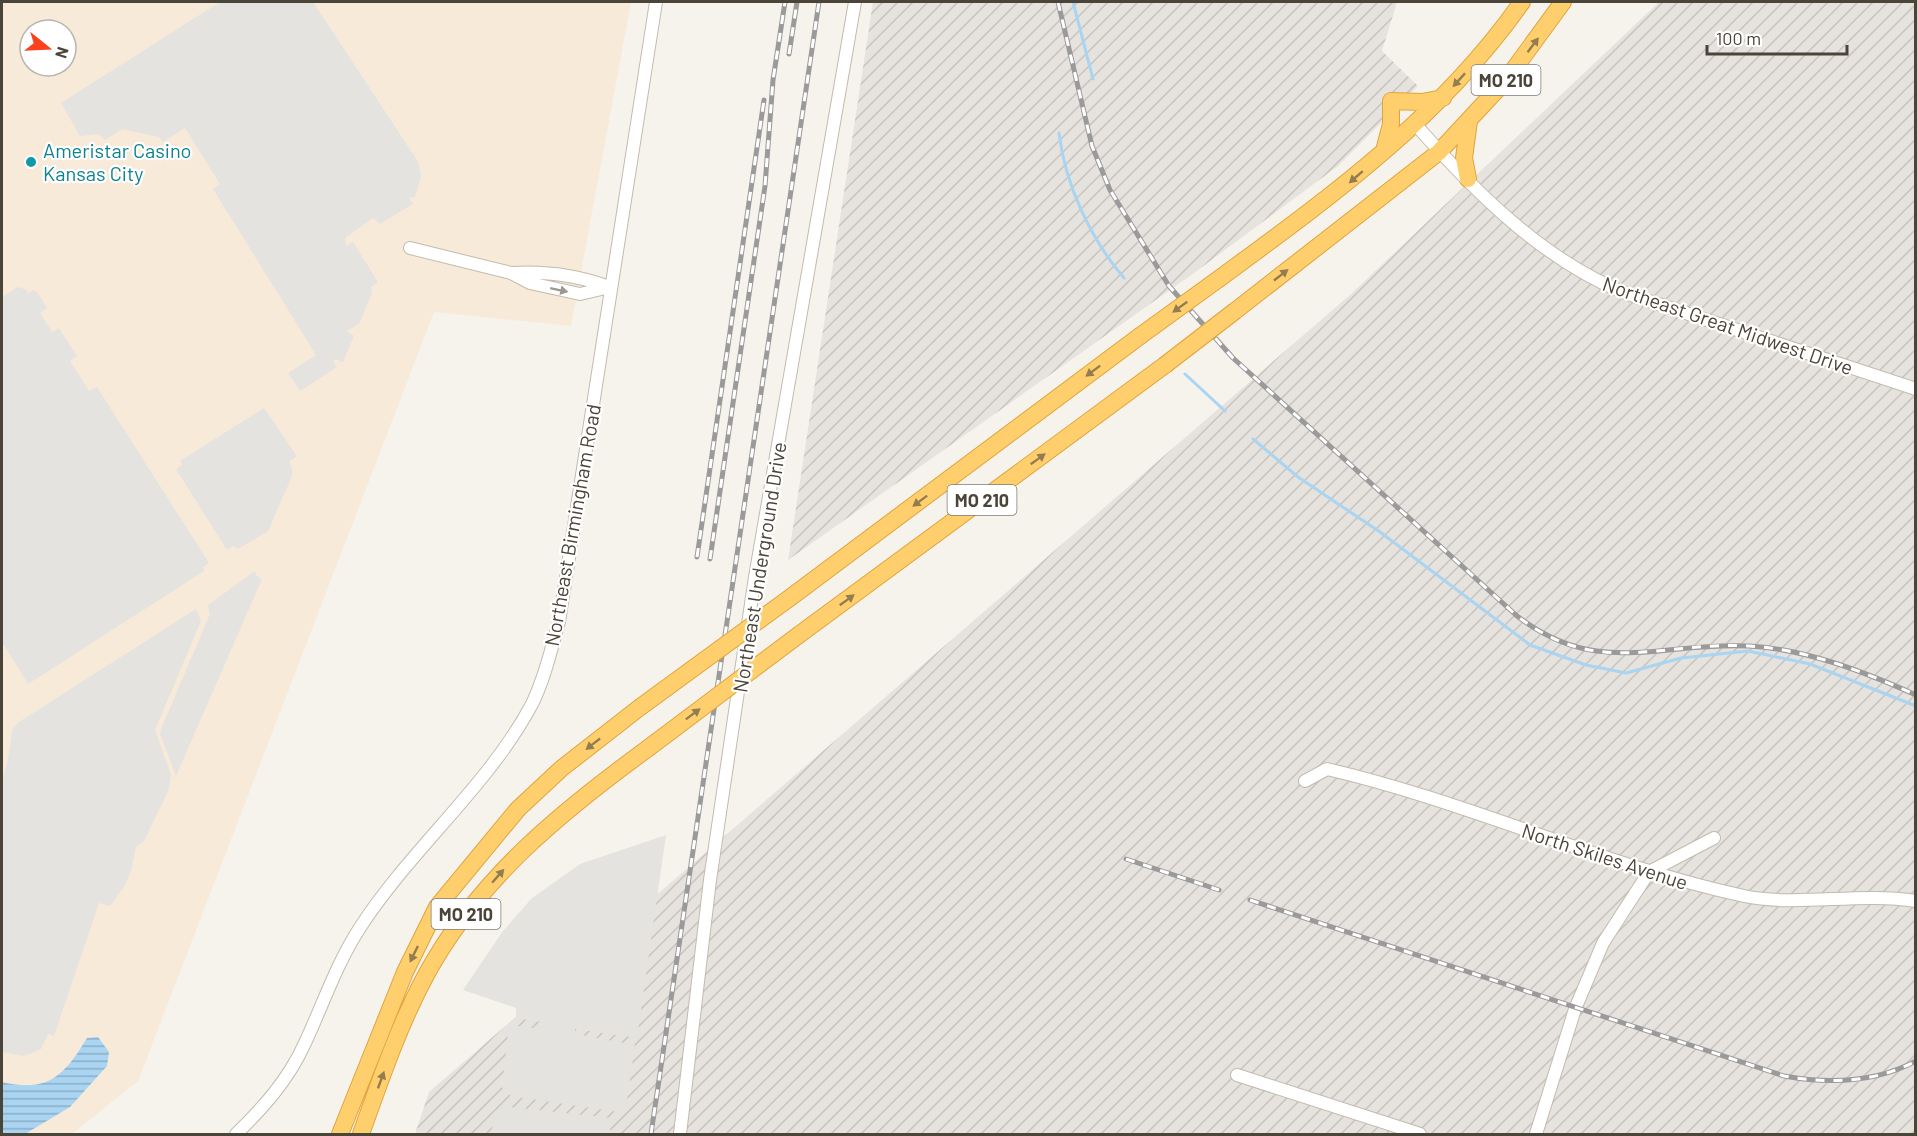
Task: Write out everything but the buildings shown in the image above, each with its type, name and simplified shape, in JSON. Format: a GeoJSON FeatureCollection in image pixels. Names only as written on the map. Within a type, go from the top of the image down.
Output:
{"type":"FeatureCollection","features":[{"type":"Feature","properties":{"kind":"highway","name":"MO 210"},"geometry":{"type":"LineString","coordinates":[[340,1134],[405,972],[437,907],[518,809],[562,768],[639,708],[1348,184],[1416,125],[1443,98],[1499,33],[1522,2]]}},
{"type":"Feature","properties":{"kind":"highway","name":"MO 210"},"geometry":{"type":"LineString","coordinates":[[361,1134],[389,1055],[427,974],[468,910],[519,851],[574,802],[1165,365],[1439,152],[1506,80],[1563,2]]}},
{"type":"Feature","properties":{"kind":"highway"},"geometry":{"type":"LineString","coordinates":[[1383,153],[1390,132],[1391,100],[1422,102],[1443,98]]}},
{"type":"Feature","properties":{"kind":"highway"},"geometry":{"type":"LineString","coordinates":[[1468,179],[1464,158],[1469,121]]}},
{"type":"Feature","properties":{"kind":"street","name":"Northeast Birmingham Road"},"geometry":{"type":"LineString","coordinates":[[236,1134],[261,1110],[284,1081],[304,1046],[334,973],[359,928],[402,867],[487,772],[532,703],[548,664],[559,622],[656,2]]}},
{"type":"Feature","properties":{"kind":"street","name":"Northeast Underground Drive"},"geometry":{"type":"LineString","coordinates":[[680,1134],[710,880],[755,577],[855,2]]}},
{"type":"Feature","properties":{"kind":"street","name":"Northeast Great Midwest Drive"},"geometry":{"type":"LineString","coordinates":[[1416,125],[1439,152],[1539,246],[1605,285],[1916,389]]}},
{"type":"Feature","properties":{"kind":"street"},"geometry":{"type":"LineString","coordinates":[[410,248],[511,273],[530,284],[580,294],[610,287]]}},
{"type":"Feature","properties":{"kind":"street"},"geometry":{"type":"LineString","coordinates":[[511,273],[534,272],[579,276],[610,287]]}},
{"type":"Feature","properties":{"kind":"street","name":"North Skiles Avenue"},"geometry":{"type":"LineString","coordinates":[[1305,781],[1327,769],[1382,782],[1649,872],[1748,896],[1870,897],[1916,901]]}},
{"type":"Feature","properties":{"kind":"street"},"geometry":{"type":"LineString","coordinates":[[1536,1134],[1575,1009],[1595,962],[1628,903],[1649,872],[1714,838]]}},
{"type":"Feature","properties":{"kind":"street"},"geometry":{"type":"LineString","coordinates":[[1238,1075],[1420,1134]]}},
{"type":"Feature","properties":{"kind":"shaded area"},"geometry":{"type":"Polygon","coordinates":[[[2,2],[631,2],[571,326],[434,312],[138,1081],[72,1134],[2,1134],[2,2]]]}},
{"type":"Feature","properties":{"kind":"shaded area"},"geometry":{"type":"Polygon","coordinates":[[[220,2],[313,2],[417,160],[420,169],[421,177],[415,197],[409,198],[413,204],[380,224],[373,218],[345,238],[346,246],[353,242],[378,282],[371,287],[372,293],[359,324],[347,331],[354,336],[343,362],[335,359],[333,362],[337,367],[300,391],[288,373],[316,355],[213,189],[220,184],[185,128],[163,142],[159,137],[122,129],[105,140],[99,134],[80,136],[61,103],[220,2]]]}},
{"type":"Feature","properties":{"kind":"shaded area"},"geometry":{"type":"Polygon","coordinates":[[[873,2],[1397,2],[1382,51],[1418,86],[1338,166],[1194,273],[788,560],[873,2]]]}},
{"type":"Feature","properties":{"kind":"shaded area"},"geometry":{"type":"Polygon","coordinates":[[[1659,2],[1915,2],[1915,1134],[415,1134],[429,1092],[1351,294],[1659,2]]]}},
{"type":"Feature","properties":{"kind":"shaded area"},"geometry":{"type":"Polygon","coordinates":[[[18,287],[27,290],[28,293],[33,290],[37,292],[47,308],[40,313],[52,332],[59,328],[77,356],[70,361],[89,391],[97,387],[209,563],[203,567],[204,571],[28,684],[2,642],[2,297],[18,287]]]}},
{"type":"Feature","properties":{"kind":"shaded area"},"geometry":{"type":"Polygon","coordinates":[[[264,408],[297,456],[289,462],[292,476],[268,531],[238,549],[233,546],[227,550],[176,469],[182,465],[180,461],[264,408]]]}},
{"type":"Feature","properties":{"kind":"shaded area"},"geometry":{"type":"Polygon","coordinates":[[[255,571],[256,575],[262,579],[176,776],[160,734],[210,614],[208,605],[255,571]]]}},
{"type":"Feature","properties":{"kind":"shaded area"},"geometry":{"type":"Polygon","coordinates":[[[196,609],[201,621],[155,730],[171,775],[169,789],[144,841],[136,847],[131,871],[125,885],[110,906],[99,903],[54,1036],[48,1034],[41,1049],[33,1053],[23,1056],[2,1052],[2,780],[8,760],[12,730],[19,722],[196,609]]]}},
{"type":"Feature","properties":{"kind":"shaded area"},"geometry":{"type":"Polygon","coordinates":[[[666,835],[637,1038],[575,1029],[575,1034],[635,1045],[625,1113],[511,1096],[502,1088],[509,1025],[540,1029],[541,1022],[516,1018],[516,1008],[463,990],[503,931],[532,898],[580,864],[666,835]]]}},
{"type":"Feature","properties":{"kind":"shaded area"},"geometry":{"type":"Polygon","coordinates":[[[500,1106],[611,1118],[610,1134],[490,1134],[500,1106]]]}},
{"type":"Feature","properties":{"kind":"water"},"geometry":{"type":"Polygon","coordinates":[[[98,1037],[109,1052],[107,1066],[70,1107],[25,1134],[2,1134],[2,1082],[18,1085],[43,1083],[62,1072],[87,1038],[98,1037]]]}},
{"type":"Feature","properties":{"kind":"waterway"},"geometry":{"type":"LineString","coordinates":[[1073,2],[1093,79]]}},
{"type":"Feature","properties":{"kind":"waterway"},"geometry":{"type":"LineString","coordinates":[[1059,133],[1067,172],[1081,210],[1100,246],[1124,278]]}},
{"type":"Feature","properties":{"kind":"waterway"},"geometry":{"type":"LineString","coordinates":[[1185,374],[1225,411]]}},
{"type":"Feature","properties":{"kind":"waterway"},"geometry":{"type":"LineString","coordinates":[[1253,439],[1298,477],[1380,532],[1530,645],[1586,665],[1626,673],[1681,658],[1748,651],[1810,664],[1916,706]]}},
{"type":"Feature","properties":{"kind":"railway"},"geometry":{"type":"LineString","coordinates":[[710,559],[765,186],[773,80],[785,2]]}},
{"type":"Feature","properties":{"kind":"railway"},"geometry":{"type":"LineString","coordinates":[[789,54],[797,2]]}},
{"type":"Feature","properties":{"kind":"railway"},"geometry":{"type":"LineString","coordinates":[[651,1134],[819,2]]}},
{"type":"Feature","properties":{"kind":"railway"},"geometry":{"type":"LineString","coordinates":[[1058,2],[1092,146],[1110,190],[1169,286],[1233,358],[1517,616],[1547,635],[1575,647],[1603,652],[1630,653],[1717,646],[1770,648],[1835,663],[1916,695]]}},
{"type":"Feature","properties":{"kind":"railway"},"geometry":{"type":"LineString","coordinates":[[697,557],[764,100]]}},
{"type":"Feature","properties":{"kind":"railway"},"geometry":{"type":"LineString","coordinates":[[1126,859],[1219,890]]}},
{"type":"Feature","properties":{"kind":"railway"},"geometry":{"type":"LineString","coordinates":[[1250,900],[1784,1076],[1817,1080],[1851,1080],[1884,1074],[1916,1061]]}},
{"type":"Feature","properties":{"kind":"place","name":"Ameristar Casino Kansas City"},"geometry":{"type":"Point","coordinates":[31,162]}}]}
